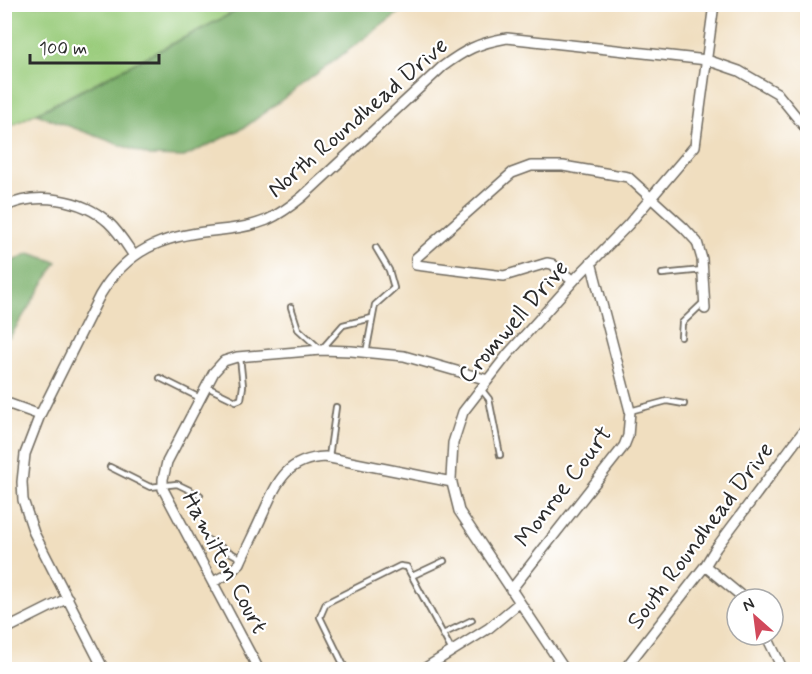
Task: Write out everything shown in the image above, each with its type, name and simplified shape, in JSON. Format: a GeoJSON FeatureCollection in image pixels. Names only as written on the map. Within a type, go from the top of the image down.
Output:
{"type":"FeatureCollection","features":[{"type":"Feature","properties":{"kind":"street","name":"Cromwell Drive"},"geometry":{"type":"LineString","coordinates":[[565,669],[459,511],[452,482],[453,443],[463,412],[488,380],[573,281],[628,225],[695,146],[714,4]]}},
{"type":"Feature","properties":{"kind":"street","name":"North Roundhead Drive"},"geometry":{"type":"LineString","coordinates":[[68,598],[34,533],[23,500],[25,454],[40,415],[106,285],[112,276],[134,256],[155,243],[173,237],[241,228],[266,220],[286,210],[442,67],[462,52],[483,42],[507,38],[707,60]]}},
{"type":"Feature","properties":{"kind":"street"},"geometry":{"type":"LineString","coordinates":[[707,60],[739,70],[777,93],[807,130]]}},
{"type":"Feature","properties":{"kind":"street"},"geometry":{"type":"LineString","coordinates":[[573,281],[552,264],[547,263],[504,276],[416,265],[416,258],[512,173],[531,166],[563,166],[627,177],[697,242],[702,259],[705,305]]}},
{"type":"Feature","properties":{"kind":"street"},"geometry":{"type":"LineString","coordinates":[[4,207],[32,200],[51,199],[72,203],[107,221],[121,236],[134,256]]}},
{"type":"Feature","properties":{"kind":"street","name":"Monroe Court"},"geometry":{"type":"LineString","coordinates":[[511,590],[624,446],[628,436],[630,411],[591,262]]}},
{"type":"Feature","properties":{"kind":"street","name":"Hamilton Court"},"geometry":{"type":"LineString","coordinates":[[259,669],[163,489],[167,462],[214,372],[224,361],[240,357],[321,350],[404,357],[488,380]]}},
{"type":"Feature","properties":{"kind":"street"},"geometry":{"type":"LineString","coordinates":[[4,402],[40,415]]}},
{"type":"Feature","properties":{"kind":"street","name":"South Roundhead Drive"},"geometry":{"type":"LineString","coordinates":[[624,669],[705,566],[807,425]]}},
{"type":"Feature","properties":{"kind":"street"},"geometry":{"type":"LineString","coordinates":[[213,582],[230,573],[242,558],[278,482],[295,464],[309,458],[329,458],[452,482]]}},
{"type":"Feature","properties":{"kind":"street"},"geometry":{"type":"LineString","coordinates":[[705,566],[730,587]]}},
{"type":"Feature","properties":{"kind":"street"},"geometry":{"type":"LineString","coordinates":[[4,630],[68,598],[104,669]]}},
{"type":"Feature","properties":{"kind":"street"},"geometry":{"type":"LineString","coordinates":[[422,669],[489,628],[519,603]]}},
{"type":"Feature","properties":{"kind":"street"},"geometry":{"type":"LineString","coordinates":[[772,647],[783,669]]}},
{"type":"Feature","properties":{"kind":"lane"},"geometry":{"type":"LineString","coordinates":[[366,353],[375,305],[394,288],[389,270],[376,248]]}},
{"type":"Feature","properties":{"kind":"lane"},"geometry":{"type":"LineString","coordinates":[[662,274],[703,270]]}},
{"type":"Feature","properties":{"kind":"lane"},"geometry":{"type":"LineString","coordinates":[[681,337],[682,323],[705,305]]}},
{"type":"Feature","properties":{"kind":"lane"},"geometry":{"type":"LineString","coordinates":[[291,307],[298,330],[321,350],[343,325],[372,318]]}},
{"type":"Feature","properties":{"kind":"lane"},"geometry":{"type":"LineString","coordinates":[[207,387],[236,401],[241,399],[243,387],[240,357]]}},
{"type":"Feature","properties":{"kind":"lane"},"geometry":{"type":"LineString","coordinates":[[159,378],[201,398]]}},
{"type":"Feature","properties":{"kind":"lane"},"geometry":{"type":"LineString","coordinates":[[481,389],[489,399],[500,455]]}},
{"type":"Feature","properties":{"kind":"lane"},"geometry":{"type":"LineString","coordinates":[[630,411],[667,401],[684,404]]}},
{"type":"Feature","properties":{"kind":"lane"},"geometry":{"type":"LineString","coordinates":[[329,458],[336,407]]}},
{"type":"Feature","properties":{"kind":"lane"},"geometry":{"type":"LineString","coordinates":[[111,467],[145,486],[177,484],[200,495]]}},
{"type":"Feature","properties":{"kind":"lane"},"geometry":{"type":"LineString","coordinates":[[208,540],[242,558]]}},
{"type":"Feature","properties":{"kind":"lane"},"geometry":{"type":"LineString","coordinates":[[412,576],[444,561]]}},
{"type":"Feature","properties":{"kind":"lane"},"geometry":{"type":"LineString","coordinates":[[346,669],[320,617],[326,603],[400,566],[406,567],[412,576],[452,651]]}},
{"type":"Feature","properties":{"kind":"lane"},"geometry":{"type":"LineString","coordinates":[[443,634],[472,620]]}},
{"type":"Feature","properties":{"kind":"green space"},"geometry":{"type":"Polygon","coordinates":[[[5,5],[248,5],[5,129],[5,5]]]}},
{"type":"Feature","properties":{"kind":"green space"},"geometry":{"type":"Polygon","coordinates":[[[248,5],[409,5],[245,127],[184,157],[150,156],[36,114],[248,5]]]}},
{"type":"Feature","properties":{"kind":"green space"},"geometry":{"type":"Polygon","coordinates":[[[29,253],[57,262],[10,337],[5,336],[5,265],[29,253]]]}}]}
